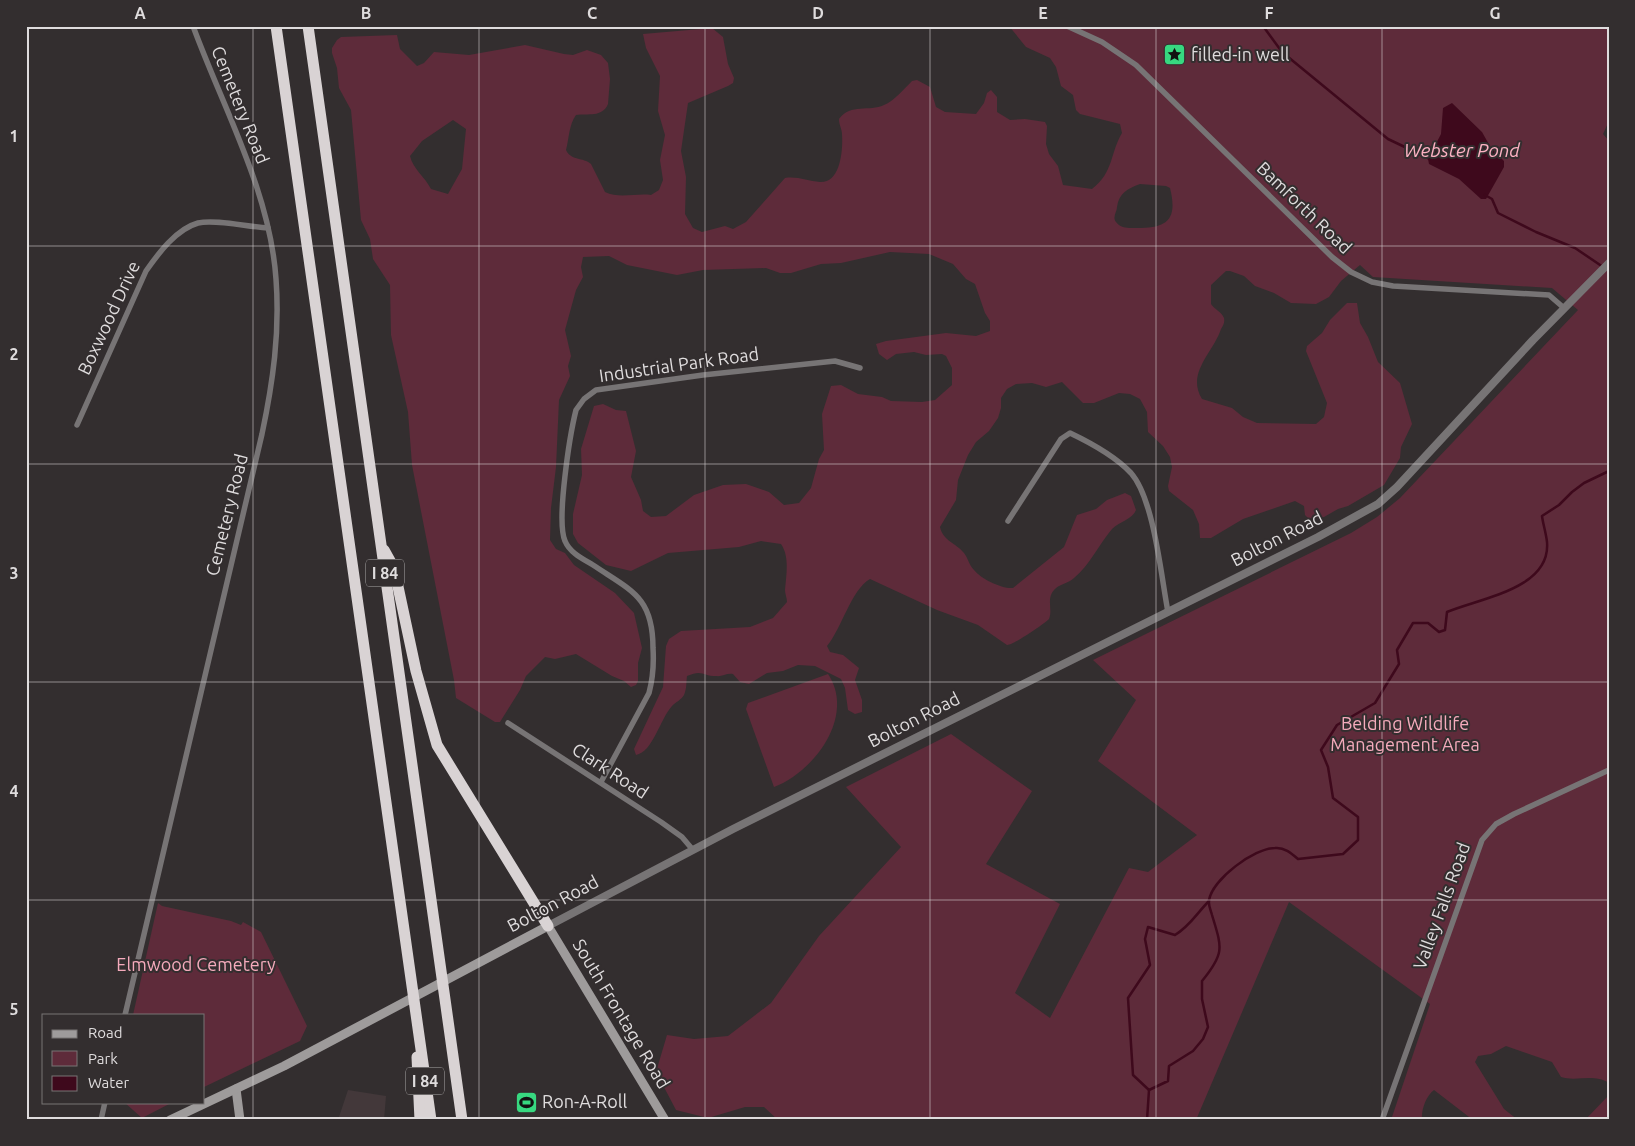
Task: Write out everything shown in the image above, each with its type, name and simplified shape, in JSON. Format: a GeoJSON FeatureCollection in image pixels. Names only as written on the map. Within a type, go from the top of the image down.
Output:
{"type":"FeatureCollection","features":[{"type":"Feature","properties":{"kind":"highway","name":"I 84"},"geometry":{"type":"LineString","coordinates":[[276,26],[431,1120]]}},
{"type":"Feature","properties":{"kind":"highway","name":"I 84"},"geometry":{"type":"LineString","coordinates":[[308,26],[462,1120]]}},
{"type":"Feature","properties":{"kind":"highway"},"geometry":{"type":"LineString","coordinates":[[380,544],[394,568],[416,671],[437,745],[548,926]]}},
{"type":"Feature","properties":{"kind":"highway"},"geometry":{"type":"LineString","coordinates":[[420,1043],[416,1070],[420,1120]]}},
{"type":"Feature","properties":{"kind":"main road","name":"Bolton Road"},"geometry":{"type":"LineString","coordinates":[[205,1104],[548,926]]}},
{"type":"Feature","properties":{"kind":"main road","name":"South Frontage Road"},"geometry":{"type":"LineString","coordinates":[[548,926],[665,1120]]}},
{"type":"Feature","properties":{"kind":"main road"},"geometry":{"type":"LineString","coordinates":[[236,1089],[240,1120]]}},
{"type":"Feature","properties":{"kind":"main road","name":"Bolton Road"},"geometry":{"type":"LineString","coordinates":[[170,1120],[204,1104]]}},
{"type":"Feature","properties":{"kind":"street","name":"Cemetery Road"},"geometry":{"type":"LineString","coordinates":[[125,1014],[271,395],[278,329],[276,278],[268,228],[254,182],[193,26]]}},
{"type":"Feature","properties":{"kind":"street","name":"Bamforth Road"},"geometry":{"type":"LineString","coordinates":[[1067,26],[1102,42],[1136,64],[1332,257],[1351,272],[1372,282],[1416,289],[1549,295],[1564,308]]}},
{"type":"Feature","properties":{"kind":"street","name":"Boxwood Drive"},"geometry":{"type":"LineString","coordinates":[[77,425],[146,271],[157,254],[182,232],[197,223],[268,228]]}},
{"type":"Feature","properties":{"kind":"street","name":"Bolton Road"},"geometry":{"type":"LineString","coordinates":[[548,926],[693,850],[1318,537],[1378,504],[1414,472],[1564,308],[1609,263]]}},
{"type":"Feature","properties":{"kind":"street","name":"Industrial Park Road"},"geometry":{"type":"LineString","coordinates":[[601,782],[649,693],[653,677],[653,630],[650,615],[638,597],[574,553],[565,543],[562,518],[576,410],[584,399],[596,390],[703,375],[835,361],[860,368]]}},
{"type":"Feature","properties":{"kind":"street"},"geometry":{"type":"LineString","coordinates":[[1008,521],[1061,439],[1070,433],[1080,438],[1118,461],[1140,486],[1149,514],[1168,612]]}},
{"type":"Feature","properties":{"kind":"street","name":"Clark Road"},"geometry":{"type":"LineString","coordinates":[[508,722],[682,837],[693,850]]}},
{"type":"Feature","properties":{"kind":"street","name":"Valley Falls Road"},"geometry":{"type":"LineString","coordinates":[[1382,1120],[1482,840],[1496,824],[1514,814],[1609,770]]}},
{"type":"Feature","properties":{"kind":"street"},"geometry":{"type":"LineString","coordinates":[[101,1120],[105,1104]]}},
{"type":"Feature","properties":{"kind":"shaded area"},"geometry":{"type":"Polygon","coordinates":[[[348,1090],[386,1096],[384,1120],[338,1120],[348,1090]]]}},
{"type":"Feature","properties":{"kind":"green space","name":"Belding Wildlife Management Area"},"geometry":{"type":"Polygon","coordinates":[[[1009,26],[1609,26],[1609,121],[1603,134],[1609,141],[1609,1083],[1591,1078],[1573,1079],[1561,1077],[1552,1062],[1506,1046],[1491,1054],[1478,1056],[1475,1062],[1504,1109],[1518,1120],[1473,1120],[1434,1090],[1425,1104],[1422,1120],[1391,1120],[1430,1004],[1289,902],[1196,1120],[778,1120],[764,1107],[745,1107],[708,1118],[676,1110],[656,1072],[667,1035],[694,1039],[728,1036],[771,1003],[819,936],[901,847],[846,787],[951,734],[1032,791],[986,864],[1060,904],[1015,993],[1050,1018],[1129,868],[1148,872],[1197,835],[1098,761],[1136,700],[1093,660],[1351,533],[1377,517],[1400,498],[1578,310],[1552,288],[1373,277],[1360,265],[1341,281],[1329,297],[1316,304],[1291,303],[1274,293],[1255,286],[1244,276],[1226,271],[1211,285],[1211,304],[1222,314],[1224,321],[1199,372],[1197,380],[1198,390],[1202,399],[1232,408],[1243,417],[1257,423],[1316,424],[1324,417],[1327,403],[1306,351],[1307,346],[1322,333],[1330,320],[1347,303],[1357,303],[1360,323],[1378,362],[1400,383],[1412,424],[1401,447],[1400,458],[1384,485],[1348,506],[1324,517],[1309,519],[1305,515],[1304,506],[1295,501],[1243,519],[1211,538],[1200,538],[1199,524],[1193,510],[1169,491],[1168,486],[1172,467],[1170,457],[1163,446],[1148,432],[1147,412],[1140,399],[1130,394],[1119,393],[1094,403],[1083,403],[1062,382],[1046,387],[1032,383],[1016,384],[1007,389],[1001,398],[998,418],[989,431],[976,442],[968,455],[958,480],[956,500],[940,527],[944,536],[964,553],[977,573],[998,585],[1013,588],[1064,547],[1077,515],[1096,509],[1107,500],[1125,493],[1131,496],[1136,510],[1132,516],[1112,529],[1080,573],[1054,590],[1050,597],[1049,619],[1022,638],[1007,645],[978,625],[937,610],[870,579],[857,592],[827,646],[830,652],[843,655],[859,668],[855,680],[862,700],[862,712],[855,714],[848,710],[845,688],[841,679],[815,666],[798,665],[783,671],[767,673],[749,684],[740,682],[733,674],[712,676],[696,673],[687,676],[684,695],[672,706],[652,742],[642,753],[636,755],[634,749],[663,687],[666,646],[669,639],[681,631],[750,627],[773,618],[787,602],[785,590],[787,573],[786,555],[781,544],[761,541],[739,547],[668,553],[631,571],[606,565],[578,543],[573,534],[573,514],[582,475],[581,449],[594,406],[603,404],[616,410],[626,411],[636,451],[631,477],[641,500],[643,511],[651,517],[666,516],[694,495],[723,485],[746,484],[769,492],[784,505],[799,503],[811,488],[819,459],[824,450],[822,414],[831,386],[841,385],[858,394],[882,397],[891,401],[922,402],[935,400],[952,385],[952,368],[946,356],[914,352],[896,354],[887,360],[879,354],[876,344],[946,333],[976,336],[990,331],[990,321],[985,313],[975,284],[966,279],[953,264],[929,254],[890,252],[841,263],[821,264],[791,273],[780,273],[766,268],[703,270],[677,275],[627,265],[609,256],[583,257],[581,267],[583,277],[576,290],[565,330],[571,356],[568,366],[570,376],[559,400],[550,540],[556,549],[565,553],[574,565],[615,593],[634,613],[642,648],[638,663],[638,681],[636,685],[631,687],[624,681],[612,676],[576,654],[555,659],[545,657],[526,676],[520,690],[500,722],[495,722],[456,698],[412,465],[408,412],[391,335],[390,285],[373,259],[370,239],[361,220],[351,110],[339,88],[332,48],[341,37],[397,35],[400,49],[417,66],[424,63],[434,52],[469,55],[525,45],[564,54],[573,55],[587,50],[601,55],[608,63],[610,79],[608,104],[598,113],[576,115],[571,127],[566,150],[571,156],[591,164],[605,192],[616,195],[651,195],[659,190],[663,180],[660,160],[665,135],[658,111],[660,76],[646,48],[643,34],[712,28],[723,37],[728,64],[734,78],[733,83],[688,103],[681,151],[686,177],[685,214],[693,228],[702,232],[725,226],[733,229],[746,222],[785,178],[827,181],[836,171],[841,156],[842,132],[839,119],[844,114],[855,109],[878,107],[888,103],[912,81],[917,80],[930,87],[936,107],[945,112],[976,114],[984,103],[987,93],[991,90],[997,97],[997,112],[1010,120],[1025,119],[1045,122],[1047,126],[1046,144],[1049,154],[1058,166],[1063,185],[1092,189],[1099,183],[1108,169],[1122,133],[1120,124],[1080,114],[1076,110],[1073,95],[1061,86],[1056,67],[1050,58],[1026,47],[1009,26]],[[453,120],[422,141],[410,156],[431,189],[448,194],[462,169],[466,129],[453,120]],[[1140,184],[1128,190],[1118,202],[1114,218],[1123,227],[1147,228],[1156,226],[1163,224],[1171,215],[1172,199],[1170,188],[1140,184]]]}},
{"type":"Feature","properties":{"kind":"green space"},"geometry":{"type":"Polygon","coordinates":[[[828,674],[835,690],[837,707],[834,724],[826,741],[816,756],[803,769],[789,780],[774,787],[746,709],[748,703],[828,674]]]}},
{"type":"Feature","properties":{"kind":"green space","name":"Elmwood Cemetery"},"geometry":{"type":"Polygon","coordinates":[[[158,903],[162,906],[231,921],[241,925],[243,922],[261,932],[307,1026],[300,1041],[205,1087],[205,1014],[133,1014],[158,903]]]}},
{"type":"Feature","properties":{"kind":"green space"},"geometry":{"type":"Polygon","coordinates":[[[1609,1095],[1609,1120],[1585,1120],[1609,1095]]]}},
{"type":"Feature","properties":{"kind":"green space"},"geometry":{"type":"Polygon","coordinates":[[[126,1104],[169,1104],[142,1118],[126,1104]]]}},
{"type":"Feature","properties":{"kind":"water","name":"Webster Pond"},"geometry":{"type":"Polygon","coordinates":[[[1452,103],[1482,132],[1491,148],[1504,161],[1504,167],[1486,199],[1481,199],[1459,179],[1429,164],[1428,159],[1441,134],[1443,108],[1452,103]]]}},
{"type":"Feature","properties":{"kind":"waterway"},"geometry":{"type":"LineString","coordinates":[[1263,26],[1282,52],[1388,139],[1430,159]]}},
{"type":"Feature","properties":{"kind":"waterway"},"geometry":{"type":"LineString","coordinates":[[1485,195],[1492,199],[1498,213],[1536,232],[1575,248],[1609,271]]}},
{"type":"Feature","properties":{"kind":"waterway"},"geometry":{"type":"LineString","coordinates":[[1147,1120],[1149,1090],[1168,1081],[1169,1066],[1193,1051],[1203,1039],[1208,1027],[1202,999],[1202,981],[1218,957],[1218,935],[1209,902],[1212,892],[1218,883],[1236,866],[1266,849],[1281,848],[1298,859],[1343,854],[1358,840],[1358,817],[1333,798],[1328,767],[1321,750],[1337,725],[1375,703],[1399,664],[1397,650],[1413,623],[1428,623],[1439,632],[1445,630],[1447,612],[1511,589],[1526,581],[1538,571],[1545,558],[1547,542],[1542,516],[1559,505],[1584,483],[1609,471]]}},
{"type":"Feature","properties":{"kind":"waterway"},"geometry":{"type":"LineString","coordinates":[[1149,1090],[1133,1075],[1128,998],[1150,965],[1145,939],[1148,927],[1175,935],[1209,901]]}},
{"type":"Feature","properties":{"kind":"place","name":"filled-in well"},"geometry":{"type":"Point","coordinates":[1175,55]}},
{"type":"Feature","properties":{"kind":"place","name":"Ron-A-Roll"},"geometry":{"type":"Point","coordinates":[526,1102]}}]}
